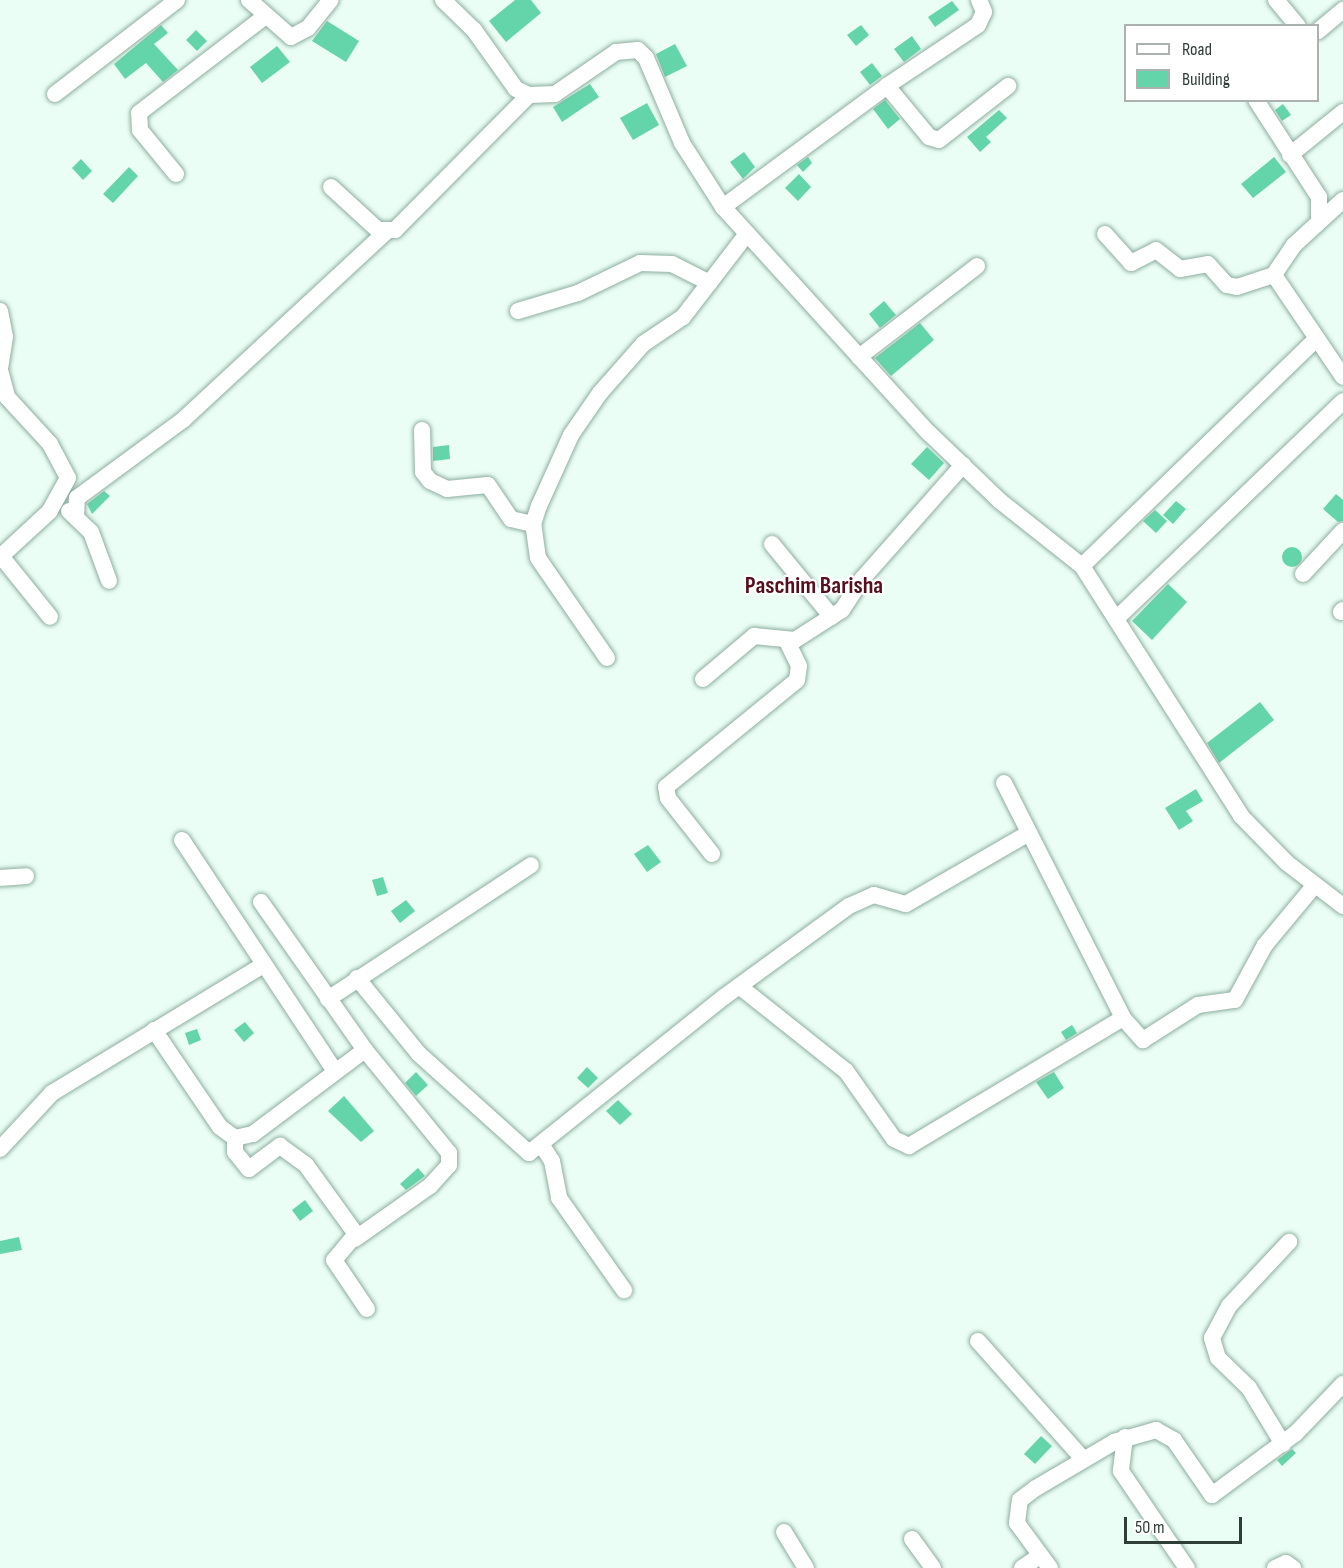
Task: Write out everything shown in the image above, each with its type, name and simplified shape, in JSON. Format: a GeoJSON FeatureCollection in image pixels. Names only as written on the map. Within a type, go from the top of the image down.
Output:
{"type":"FeatureCollection","features":[{"type":"Feature","properties":{"kind":"street"},"geometry":{"type":"LineString","coordinates":[[55,94],[177,0]]}},
{"type":"Feature","properties":{"kind":"street"},"geometry":{"type":"LineString","coordinates":[[249,0],[281,32],[300,36],[331,0]]}},
{"type":"Feature","properties":{"kind":"street"},"geometry":{"type":"LineString","coordinates":[[443,0],[474,30],[516,88],[529,95],[555,93],[616,52],[638,50],[655,75],[682,143],[723,207],[859,357],[963,465],[1082,566],[1242,816],[1314,886],[1343,906]]}},
{"type":"Feature","properties":{"kind":"street"},"geometry":{"type":"LineString","coordinates":[[723,207],[887,86],[978,25],[984,12],[979,0]]}},
{"type":"Feature","properties":{"kind":"street"},"geometry":{"type":"LineString","coordinates":[[1276,0],[1296,24]]}},
{"type":"Feature","properties":{"kind":"street"},"geometry":{"type":"LineString","coordinates":[[1319,30],[1343,10]]}},
{"type":"Feature","properties":{"kind":"street"},"geometry":{"type":"LineString","coordinates":[[176,174],[140,130],[139,113],[264,17]]}},
{"type":"Feature","properties":{"kind":"street"},"geometry":{"type":"LineString","coordinates":[[887,86],[929,137],[939,140],[1008,86]]}},
{"type":"Feature","properties":{"kind":"street"},"geometry":{"type":"LineString","coordinates":[[76,516],[78,498],[184,419],[386,232],[411,217],[529,95]]}},
{"type":"Feature","properties":{"kind":"street"},"geometry":{"type":"LineString","coordinates":[[1257,102],[1319,197],[1319,219]]}},
{"type":"Feature","properties":{"kind":"street"},"geometry":{"type":"LineString","coordinates":[[1290,155],[1343,112]]}},
{"type":"Feature","properties":{"kind":"street"},"geometry":{"type":"LineString","coordinates":[[331,187],[386,232]]}},
{"type":"Feature","properties":{"kind":"street"},"geometry":{"type":"LineString","coordinates":[[1105,234],[1131,262],[1156,250],[1180,269],[1208,264],[1232,287],[1274,275],[1319,219],[1343,200]]}},
{"type":"Feature","properties":{"kind":"street"},"geometry":{"type":"LineString","coordinates":[[607,658],[545,572],[533,543],[533,524],[571,435],[600,393],[643,344],[683,317],[747,234]]}},
{"type":"Feature","properties":{"kind":"street"},"geometry":{"type":"LineString","coordinates":[[518,310],[578,293],[640,263],[672,264],[710,283]]}},
{"type":"Feature","properties":{"kind":"street"},"geometry":{"type":"LineString","coordinates":[[859,357],[977,266]]}},
{"type":"Feature","properties":{"kind":"street"},"geometry":{"type":"LineString","coordinates":[[1274,275],[1316,340],[1342,372]]}},
{"type":"Feature","properties":{"kind":"street"},"geometry":{"type":"LineString","coordinates":[[0,311],[4,337],[1,378],[14,406],[65,466],[68,478],[57,501],[1,556],[50,617]]}},
{"type":"Feature","properties":{"kind":"street"},"geometry":{"type":"LineString","coordinates":[[1082,566],[1316,340]]}},
{"type":"Feature","properties":{"kind":"street"},"geometry":{"type":"LineString","coordinates":[[1117,618],[1343,401]]}},
{"type":"Feature","properties":{"kind":"street"},"geometry":{"type":"LineString","coordinates":[[422,430],[423,472],[430,481],[447,489],[488,485],[511,519],[533,524]]}},
{"type":"Feature","properties":{"kind":"street"},"geometry":{"type":"LineString","coordinates":[[703,679],[754,636],[787,642],[832,617],[963,465]]}},
{"type":"Feature","properties":{"kind":"street"},"geometry":{"type":"LineString","coordinates":[[57,501],[91,532],[109,581]]}},
{"type":"Feature","properties":{"kind":"street"},"geometry":{"type":"LineString","coordinates":[[1303,574],[1343,531]]}},
{"type":"Feature","properties":{"kind":"street"},"geometry":{"type":"LineString","coordinates":[[772,544],[832,617]]}},
{"type":"Feature","properties":{"kind":"street"},"geometry":{"type":"LineString","coordinates":[[712,854],[668,798],[666,787],[797,680],[798,666],[787,642]]}},
{"type":"Feature","properties":{"kind":"street"},"geometry":{"type":"LineString","coordinates":[[1004,783],[1027,834],[1123,1018],[1137,1038],[1149,1039],[1198,1005],[1229,1004],[1265,945],[1314,886]]}},
{"type":"Feature","properties":{"kind":"street"},"geometry":{"type":"LineString","coordinates":[[357,978],[419,1053],[514,1144],[530,1153],[739,986],[865,897],[906,904],[1027,834]]}},
{"type":"Feature","properties":{"kind":"street"},"geometry":{"type":"LineString","coordinates":[[182,840],[262,966],[335,1071]]}},
{"type":"Feature","properties":{"kind":"street"},"geometry":{"type":"LineString","coordinates":[[328,999],[531,865]]}},
{"type":"Feature","properties":{"kind":"street"},"geometry":{"type":"LineString","coordinates":[[0,878],[26,876]]}},
{"type":"Feature","properties":{"kind":"street"},"geometry":{"type":"LineString","coordinates":[[261,902],[365,1050],[446,1143],[449,1165],[418,1196],[355,1239],[334,1260],[367,1309]]}},
{"type":"Feature","properties":{"kind":"street"},"geometry":{"type":"LineString","coordinates":[[0,1149],[41,1101],[262,966]]}},
{"type":"Feature","properties":{"kind":"street"},"geometry":{"type":"LineString","coordinates":[[739,986],[846,1071],[894,1139],[909,1146],[1123,1018]]}},
{"type":"Feature","properties":{"kind":"street"},"geometry":{"type":"LineString","coordinates":[[154,1030],[220,1127],[235,1138],[253,1134],[365,1050]]}},
{"type":"Feature","properties":{"kind":"street"},"geometry":{"type":"LineString","coordinates":[[235,1138],[235,1152],[249,1169],[280,1146],[297,1155],[354,1229],[355,1239]]}},
{"type":"Feature","properties":{"kind":"street"},"geometry":{"type":"LineString","coordinates":[[540,1144],[552,1161],[559,1198],[624,1290]]}},
{"type":"Feature","properties":{"kind":"street"},"geometry":{"type":"LineString","coordinates":[[1282,1444],[1249,1388],[1218,1358],[1212,1338],[1230,1306],[1289,1242]]}},
{"type":"Feature","properties":{"kind":"street"},"geometry":{"type":"LineString","coordinates":[[978,1341],[1083,1459]]}},
{"type":"Feature","properties":{"kind":"street"},"geometry":{"type":"LineString","coordinates":[[1022,1568],[1045,1562],[1017,1523],[1020,1500],[1083,1459],[1125,1437],[1156,1430],[1168,1435],[1212,1495],[1282,1444],[1343,1384]]}},
{"type":"Feature","properties":{"kind":"street"},"geometry":{"type":"LineString","coordinates":[[1125,1437],[1121,1471],[1187,1568]]}},
{"type":"Feature","properties":{"kind":"street"},"geometry":{"type":"LineString","coordinates":[[784,1532],[806,1568]]}},
{"type":"Feature","properties":{"kind":"street"},"geometry":{"type":"LineString","coordinates":[[912,1539],[933,1568]]}},
{"type":"Feature","properties":{"kind":"street"},"geometry":{"type":"LineString","coordinates":[[1275,1568],[1286,1563],[1293,1568]]}},
{"type":"Feature","properties":{"kind":"building"},"geometry":{"type":"Polygon","coordinates":[[[515,0],[531,0],[541,13],[506,42],[489,21],[515,0]]]}},
{"type":"Feature","properties":{"kind":"building"},"geometry":{"type":"Polygon","coordinates":[[[952,1],[959,10],[935,27],[928,17],[952,1]]]}},
{"type":"Feature","properties":{"kind":"building"},"geometry":{"type":"Polygon","coordinates":[[[327,21],[359,41],[346,62],[312,41],[327,21]]]}},
{"type":"Feature","properties":{"kind":"building"},"geometry":{"type":"Polygon","coordinates":[[[161,25],[168,33],[154,44],[178,70],[163,82],[146,63],[125,79],[114,64],[161,25]]]}},
{"type":"Feature","properties":{"kind":"building"},"geometry":{"type":"Polygon","coordinates":[[[861,25],[869,35],[856,46],[847,35],[861,25]]]}},
{"type":"Feature","properties":{"kind":"building"},"geometry":{"type":"Polygon","coordinates":[[[196,30],[207,41],[197,51],[186,40],[196,30]]]}},
{"type":"Feature","properties":{"kind":"building"},"geometry":{"type":"Polygon","coordinates":[[[912,36],[921,49],[904,62],[894,49],[912,36]]]}},
{"type":"Feature","properties":{"kind":"building"},"geometry":{"type":"Polygon","coordinates":[[[675,44],[687,66],[665,77],[656,54],[675,44]]]}},
{"type":"Feature","properties":{"kind":"building"},"geometry":{"type":"Polygon","coordinates":[[[277,46],[290,62],[262,83],[250,67],[277,46]]]}},
{"type":"Feature","properties":{"kind":"building"},"geometry":{"type":"Polygon","coordinates":[[[872,63],[882,76],[870,85],[860,72],[872,63]]]}},
{"type":"Feature","properties":{"kind":"building"},"geometry":{"type":"Polygon","coordinates":[[[590,84],[599,97],[562,122],[553,107],[590,84]]]}},
{"type":"Feature","properties":{"kind":"building"},"geometry":{"type":"Polygon","coordinates":[[[885,100],[900,119],[888,129],[873,109],[885,100]]]}},
{"type":"Feature","properties":{"kind":"building"},"geometry":{"type":"Polygon","coordinates":[[[647,103],[659,125],[633,140],[620,118],[647,103]]]}},
{"type":"Feature","properties":{"kind":"building"},"geometry":{"type":"Polygon","coordinates":[[[1283,104],[1291,115],[1282,121],[1275,110],[1283,104]]]}},
{"type":"Feature","properties":{"kind":"building"},"geometry":{"type":"Polygon","coordinates":[[[999,110],[1007,118],[986,137],[991,142],[980,152],[967,137],[999,110]]]}},
{"type":"Feature","properties":{"kind":"building"},"geometry":{"type":"Polygon","coordinates":[[[744,152],[755,167],[743,179],[730,162],[744,152]]]}},
{"type":"Feature","properties":{"kind":"building"},"geometry":{"type":"Polygon","coordinates":[[[808,157],[812,163],[803,172],[797,165],[808,157]]]}},
{"type":"Feature","properties":{"kind":"building"},"geometry":{"type":"Polygon","coordinates":[[[1274,157],[1286,172],[1253,198],[1241,184],[1274,157]]]}},
{"type":"Feature","properties":{"kind":"building"},"geometry":{"type":"Polygon","coordinates":[[[81,159],[92,171],[83,180],[72,168],[81,159]]]}},
{"type":"Feature","properties":{"kind":"building"},"geometry":{"type":"Polygon","coordinates":[[[129,167],[138,176],[113,203],[103,194],[129,167]]]}},
{"type":"Feature","properties":{"kind":"building"},"geometry":{"type":"Polygon","coordinates":[[[799,174],[811,187],[798,201],[785,188],[799,174]]]}},
{"type":"Feature","properties":{"kind":"building"},"geometry":{"type":"Polygon","coordinates":[[[884,301],[896,315],[880,328],[869,314],[884,301]]]}},
{"type":"Feature","properties":{"kind":"building"},"geometry":{"type":"Polygon","coordinates":[[[920,323],[934,340],[891,376],[875,358],[920,323]]]}},
{"type":"Feature","properties":{"kind":"building"},"geometry":{"type":"Polygon","coordinates":[[[449,445],[450,459],[433,461],[433,447],[449,445]]]}},
{"type":"Feature","properties":{"kind":"building"},"geometry":{"type":"Polygon","coordinates":[[[927,447],[944,463],[929,480],[911,464],[927,447]]]}},
{"type":"Feature","properties":{"kind":"building"},"geometry":{"type":"Polygon","coordinates":[[[104,491],[110,496],[92,514],[87,504],[104,491]]]}},
{"type":"Feature","properties":{"kind":"building"},"geometry":{"type":"Polygon","coordinates":[[[1336,494],[1343,500],[1343,521],[1338,522],[1323,509],[1336,494]]]}},
{"type":"Feature","properties":{"kind":"building"},"geometry":{"type":"Polygon","coordinates":[[[1176,501],[1186,509],[1173,524],[1163,515],[1176,501]]]}},
{"type":"Feature","properties":{"kind":"building"},"geometry":{"type":"Polygon","coordinates":[[[1155,510],[1167,521],[1156,533],[1143,521],[1155,510]]]}},
{"type":"Feature","properties":{"kind":"building"},"geometry":{"type":"Polygon","coordinates":[[[1292,547],[1299,550],[1302,557],[1299,564],[1292,567],[1285,564],[1282,557],[1285,550],[1292,547]]]}},
{"type":"Feature","properties":{"kind":"building"},"geometry":{"type":"Polygon","coordinates":[[[1168,584],[1187,602],[1152,640],[1132,621],[1168,584]]]}},
{"type":"Feature","properties":{"kind":"building"},"geometry":{"type":"Polygon","coordinates":[[[1260,702],[1274,720],[1219,763],[1207,743],[1260,702]]]}},
{"type":"Feature","properties":{"kind":"building"},"geometry":{"type":"Polygon","coordinates":[[[1196,789],[1203,801],[1186,811],[1193,821],[1179,830],[1165,808],[1196,789]]]}},
{"type":"Feature","properties":{"kind":"building"},"geometry":{"type":"Polygon","coordinates":[[[648,845],[661,862],[647,872],[634,854],[648,845]]]}},
{"type":"Feature","properties":{"kind":"building"},"geometry":{"type":"Polygon","coordinates":[[[383,877],[388,893],[377,896],[372,880],[383,877]]]}},
{"type":"Feature","properties":{"kind":"building"},"geometry":{"type":"Polygon","coordinates":[[[406,900],[415,911],[400,923],[391,911],[406,900]]]}},
{"type":"Feature","properties":{"kind":"building"},"geometry":{"type":"Polygon","coordinates":[[[245,1022],[254,1033],[244,1042],[234,1030],[245,1022]]]}},
{"type":"Feature","properties":{"kind":"building"},"geometry":{"type":"Polygon","coordinates":[[[1072,1025],[1077,1033],[1066,1040],[1061,1032],[1072,1025]]]}},
{"type":"Feature","properties":{"kind":"building"},"geometry":{"type":"Polygon","coordinates":[[[197,1029],[201,1040],[189,1045],[185,1033],[197,1029]]]}},
{"type":"Feature","properties":{"kind":"building"},"geometry":{"type":"Polygon","coordinates":[[[587,1067],[598,1078],[588,1088],[577,1078],[587,1067]]]}},
{"type":"Feature","properties":{"kind":"building"},"geometry":{"type":"Polygon","coordinates":[[[416,1072],[428,1085],[416,1096],[405,1083],[416,1072]]]}},
{"type":"Feature","properties":{"kind":"building"},"geometry":{"type":"Polygon","coordinates":[[[1054,1072],[1064,1088],[1048,1099],[1036,1082],[1054,1072]]]}},
{"type":"Feature","properties":{"kind":"building"},"geometry":{"type":"Polygon","coordinates":[[[344,1096],[374,1131],[361,1142],[328,1111],[344,1096]]]}},
{"type":"Feature","properties":{"kind":"building"},"geometry":{"type":"Polygon","coordinates":[[[618,1100],[632,1114],[620,1125],[606,1111],[618,1100]]]}},
{"type":"Feature","properties":{"kind":"building"},"geometry":{"type":"Polygon","coordinates":[[[418,1168],[425,1176],[406,1190],[400,1184],[418,1168]]]}},
{"type":"Feature","properties":{"kind":"building"},"geometry":{"type":"Polygon","coordinates":[[[305,1200],[313,1211],[300,1221],[292,1210],[305,1200]]]}},
{"type":"Feature","properties":{"kind":"building"},"geometry":{"type":"Polygon","coordinates":[[[19,1237],[22,1250],[0,1254],[0,1241],[19,1237]]]}},
{"type":"Feature","properties":{"kind":"building"},"geometry":{"type":"Polygon","coordinates":[[[1041,1436],[1052,1446],[1035,1464],[1024,1454],[1041,1436]]]}},
{"type":"Feature","properties":{"kind":"building"},"geometry":{"type":"Polygon","coordinates":[[[1292,1449],[1296,1453],[1282,1466],[1277,1460],[1292,1449]]]}},
{"type":"Feature","properties":{"kind":"district","name":"Paschim Barisha"},"geometry":{"type":"Point","coordinates":[814,586]}}]}
